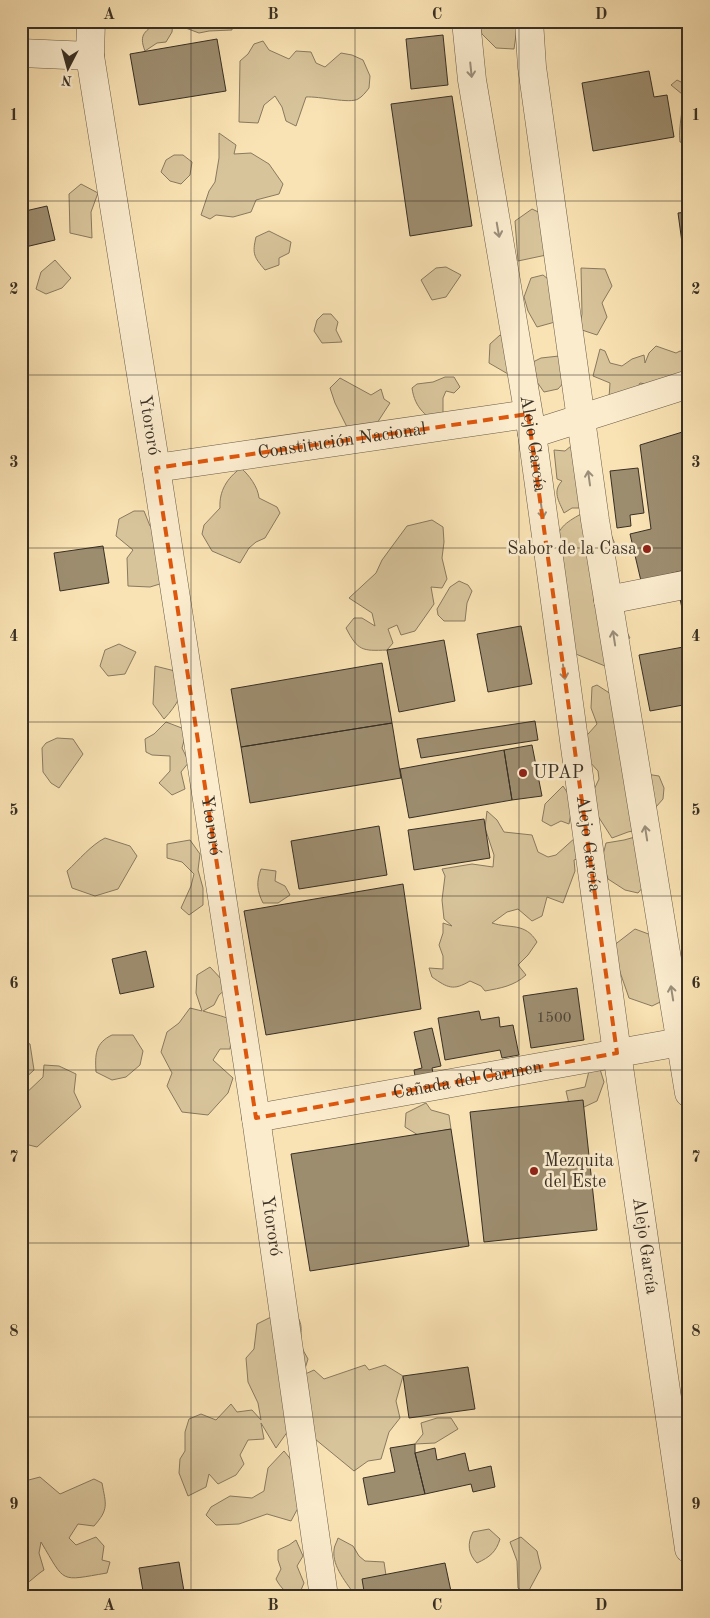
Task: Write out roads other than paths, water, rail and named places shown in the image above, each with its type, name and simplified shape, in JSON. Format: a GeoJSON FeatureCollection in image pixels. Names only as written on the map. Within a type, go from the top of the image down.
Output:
{"type":"FeatureCollection","features":[{"type":"Feature","properties":{"kind":"street","name":"Ytororó"},"geometry":{"type":"LineString","coordinates":[[91,21],[90,56],[156,468],[256,1118],[324,1597]]}},
{"type":"Feature","properties":{"kind":"street","name":"Alejo García"},"geometry":{"type":"LineString","coordinates":[[466,21],[472,80],[530,424],[616,1053],[689,1549]]}},
{"type":"Feature","properties":{"kind":"street"},"geometry":{"type":"LineString","coordinates":[[529,21],[532,67],[595,520],[689,1093]]}},
{"type":"Feature","properties":{"kind":"street"},"geometry":{"type":"LineString","coordinates":[[21,53],[90,56]]}},
{"type":"Feature","properties":{"kind":"street","name":"Constitución Nacional"},"geometry":{"type":"LineString","coordinates":[[156,468],[581,419],[689,384]]}},
{"type":"Feature","properties":{"kind":"street"},"geometry":{"type":"LineString","coordinates":[[608,600],[689,584]]}},
{"type":"Feature","properties":{"kind":"street","name":"Cañada del Carmen"},"geometry":{"type":"LineString","coordinates":[[256,1118],[680,1042]]}},
{"type":"Feature","properties":{"kind":"place","name":"Sabor de la Casa"},"geometry":{"type":"Point","coordinates":[647,549]}},
{"type":"Feature","properties":{"kind":"place","name":"UPAP"},"geometry":{"type":"Point","coordinates":[523,773]}},
{"type":"Feature","properties":{"kind":"place","name":"Mezquita del Este"},"geometry":{"type":"Point","coordinates":[534,1171]}}]}
